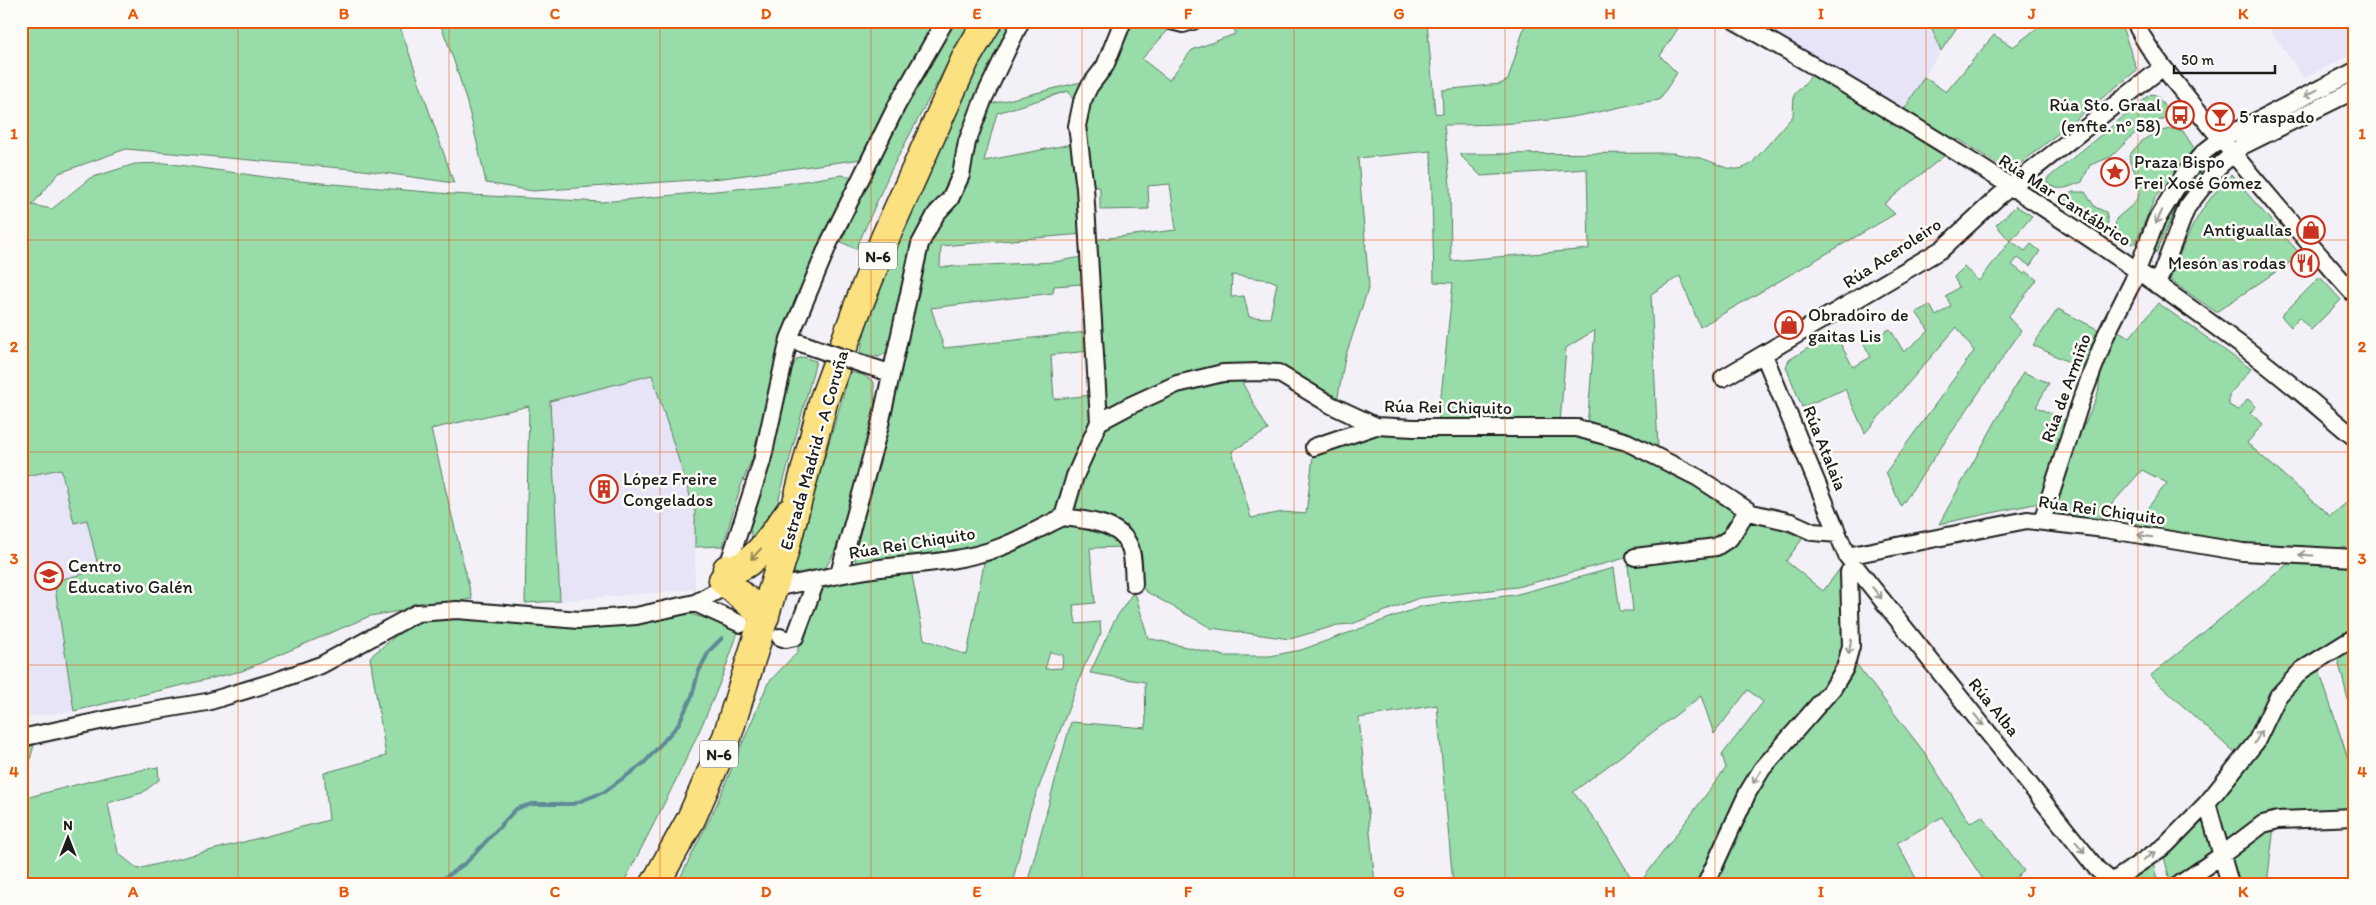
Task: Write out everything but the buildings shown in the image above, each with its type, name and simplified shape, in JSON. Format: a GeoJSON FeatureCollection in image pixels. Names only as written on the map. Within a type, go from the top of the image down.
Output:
{"type":"FeatureCollection","features":[{"type":"Feature","properties":{"kind":"highway","name":"Estrada Madrid - A Coruña"},"geometry":{"type":"LineString","coordinates":[[656,884],[691,819],[727,737],[773,588],[824,399],[862,296],[966,58],[988,21]]}},
{"type":"Feature","properties":{"kind":"highway"},"geometry":{"type":"LineString","coordinates":[[762,626],[725,574],[745,566],[768,541],[797,502]]}},
{"type":"Feature","properties":{"kind":"street"},"geometry":{"type":"LineString","coordinates":[[21,738],[124,716],[207,702],[276,681],[321,665],[417,613],[457,610],[580,620],[636,616],[695,603],[717,591],[725,574],[762,461],[789,339],[830,243],[893,114],[945,21]]}},
{"type":"Feature","properties":{"kind":"street"},"geometry":{"type":"LineString","coordinates":[[839,574],[879,429],[920,244],[936,214],[950,199],[954,191],[961,175],[967,142],[984,98],[1021,21]]}},
{"type":"Feature","properties":{"kind":"street"},"geometry":{"type":"LineString","coordinates":[[1123,21],[1105,66],[1082,102],[1078,126],[1085,188],[1099,422],[1075,476],[1063,517],[1092,522],[1118,531],[1129,545],[1134,584]]}},
{"type":"Feature","properties":{"kind":"street"},"geometry":{"type":"LineString","coordinates":[[1171,21],[1183,24],[1193,21]]}},
{"type":"Feature","properties":{"kind":"street","name":"Rúa Mar Cantábrico"},"geometry":{"type":"LineString","coordinates":[[1735,21],[1814,66],[2032,198],[2250,352],[2355,438]]}},
{"type":"Feature","properties":{"kind":"street"},"geometry":{"type":"LineString","coordinates":[[2135,21],[2163,67],[2276,206],[2355,295]]}},
{"type":"Feature","properties":{"kind":"street","name":"Rúa Aceroleiro"},"geometry":{"type":"LineString","coordinates":[[1723,378],[1942,249],[2011,187],[2163,67]]}},
{"type":"Feature","properties":{"kind":"street","name":"Rúa de Armiño"},"geometry":{"type":"LineString","coordinates":[[2042,521],[2084,393],[2106,335],[2137,272],[2156,221],[2184,175],[2204,152],[2221,139],[2355,71]]}},
{"type":"Feature","properties":{"kind":"street"},"geometry":{"type":"LineString","coordinates":[[2157,285],[2187,207],[2200,189],[2233,153],[2242,146],[2355,90]]}},
{"type":"Feature","properties":{"kind":"street"},"geometry":{"type":"LineString","coordinates":[[789,339],[890,374]]}},
{"type":"Feature","properties":{"kind":"street","name":"Rúa Atalaia"},"geometry":{"type":"LineString","coordinates":[[1764,355],[1850,560]]}},
{"type":"Feature","properties":{"kind":"street","name":"Rúa Rei Chiquito"},"geometry":{"type":"LineString","coordinates":[[1099,422],[1177,384],[1223,373],[1278,373],[1331,405],[1376,426],[1414,428],[1577,428],[1626,442],[1697,477],[1747,510],[1791,522],[1813,532],[1838,534]]}},
{"type":"Feature","properties":{"kind":"street"},"geometry":{"type":"LineString","coordinates":[[1314,447],[1376,426]]}},
{"type":"Feature","properties":{"kind":"street"},"geometry":{"type":"LineString","coordinates":[[1635,557],[1716,547],[1730,538],[1747,510]]}},
{"type":"Feature","properties":{"kind":"street","name":"Rúa Rei Chiquito"},"geometry":{"type":"LineString","coordinates":[[773,588],[816,581],[839,574],[928,564],[998,548],[1063,517]]}},
{"type":"Feature","properties":{"kind":"street","name":"Rúa Rei Chiquito"},"geometry":{"type":"LineString","coordinates":[[1850,560],[2027,520],[2105,529],[2243,552],[2355,558]]}},
{"type":"Feature","properties":{"kind":"street"},"geometry":{"type":"LineString","coordinates":[[1706,884],[1748,792],[1762,769],[1833,688],[1845,668],[1851,646],[1850,560]]}},
{"type":"Feature","properties":{"kind":"street","name":"Rúa Alba"},"geometry":{"type":"LineString","coordinates":[[1850,560],[2110,883]]}},
{"type":"Feature","properties":{"kind":"street"},"geometry":{"type":"LineString","coordinates":[[695,603],[795,638],[816,581]]}},
{"type":"Feature","properties":{"kind":"street"},"geometry":{"type":"LineString","coordinates":[[2110,883],[2166,845],[2207,803],[2256,742],[2278,696],[2302,670],[2355,637]]}},
{"type":"Feature","properties":{"kind":"street"},"geometry":{"type":"LineString","coordinates":[[2207,803],[2230,884]]}},
{"type":"Feature","properties":{"kind":"street"},"geometry":{"type":"LineString","coordinates":[[2180,884],[2222,856],[2263,824],[2276,820],[2355,817]]}},
{"type":"Feature","properties":{"kind":"shaded area"},"geometry":{"type":"Polygon","coordinates":[[[1751,21],[1929,21],[1941,51],[1903,110],[1751,21]]]}},
{"type":"Feature","properties":{"kind":"shaded area"},"geometry":{"type":"Polygon","coordinates":[[[2264,21],[2355,21],[2355,53],[2304,78],[2264,21]]]}},
{"type":"Feature","properties":{"kind":"shaded area"},"geometry":{"type":"Polygon","coordinates":[[[652,375],[695,512],[695,589],[560,601],[550,400],[652,375]]]}},
{"type":"Feature","properties":{"kind":"shaded area","name":"Centro Educativo Galén"},"geometry":{"type":"Polygon","coordinates":[[[21,423],[57,443],[87,520],[100,570],[55,581],[74,711],[34,716],[21,720],[21,423]]]}},
{"type":"Feature","properties":{"kind":"green space"},"geometry":{"type":"Polygon","coordinates":[[[21,21],[398,21],[454,183],[363,170],[126,149],[59,173],[32,205],[52,209],[90,178],[135,164],[165,163],[287,180],[451,194],[602,202],[778,185],[841,175],[855,177],[780,352],[756,449],[740,488],[723,546],[695,547],[695,512],[652,375],[550,401],[560,601],[525,603],[529,406],[431,429],[472,599],[370,616],[242,671],[74,711],[54,581],[99,570],[87,520],[74,523],[61,469],[21,477],[21,21]]]}},
{"type":"Feature","properties":{"kind":"green space"},"geometry":{"type":"Polygon","coordinates":[[[439,21],[934,21],[862,159],[723,178],[533,191],[486,183],[466,101],[439,21]]]}},
{"type":"Feature","properties":{"kind":"green space"},"geometry":{"type":"Polygon","coordinates":[[[951,21],[970,21],[890,172],[856,249],[841,242],[894,126],[951,21]]]}},
{"type":"Feature","properties":{"kind":"green space"},"geometry":{"type":"Polygon","coordinates":[[[1004,21],[1016,21],[964,134],[949,186],[938,201],[912,256],[887,352],[879,357],[860,353],[874,291],[965,89],[1004,21]]]}},
{"type":"Feature","properties":{"kind":"green space"},"geometry":{"type":"Polygon","coordinates":[[[1130,21],[1159,21],[1171,27],[1142,59],[1169,80],[1192,50],[1235,34],[1234,21],[1427,21],[1435,113],[1443,114],[1442,90],[1500,84],[1508,80],[1526,21],[1683,21],[1660,56],[1677,73],[1659,100],[1557,119],[1501,124],[1444,125],[1450,186],[1451,261],[1589,249],[1587,169],[1481,176],[1459,154],[1673,153],[1700,158],[1726,168],[1739,169],[1752,163],[1793,116],[1794,95],[1813,74],[1944,156],[1884,204],[1895,214],[1700,327],[1680,276],[1651,294],[1658,449],[1587,427],[1595,330],[1566,348],[1560,423],[1438,424],[1453,283],[1434,282],[1431,151],[1358,158],[1369,286],[1345,358],[1337,402],[1315,389],[1230,367],[1199,370],[1151,388],[1105,409],[1092,240],[1176,230],[1170,184],[1148,186],[1149,209],[1100,210],[1100,188],[1093,185],[1083,122],[1088,99],[1130,21]],[[1232,275],[1231,297],[1244,296],[1249,317],[1270,318],[1277,283],[1270,280],[1232,275]]]}},
{"type":"Feature","properties":{"kind":"green space"},"geometry":{"type":"Polygon","coordinates":[[[1929,21],[1961,21],[1941,51],[1929,21]]]}},
{"type":"Feature","properties":{"kind":"green space"},"geometry":{"type":"Polygon","coordinates":[[[2046,21],[2080,21],[2085,27],[2093,21],[2120,21],[2137,70],[2015,168],[2005,169],[1958,139],[1954,143],[1904,110],[1924,77],[1946,92],[1994,35],[2013,47],[2046,21]]]}},
{"type":"Feature","properties":{"kind":"green space"},"geometry":{"type":"Polygon","coordinates":[[[1089,80],[1075,103],[1068,91],[997,113],[984,161],[1077,143],[1083,234],[941,246],[940,267],[1054,262],[1082,257],[1082,284],[1054,286],[1053,293],[931,308],[944,348],[1086,332],[1089,351],[1051,355],[1054,399],[1092,395],[1092,414],[1062,500],[1050,517],[1010,537],[954,555],[859,567],[855,560],[856,547],[928,246],[956,199],[991,104],[1089,80]]]}},
{"type":"Feature","properties":{"kind":"green space"},"geometry":{"type":"Polygon","coordinates":[[[2151,94],[2156,95],[2169,112],[2165,118],[2134,134],[2111,157],[2090,165],[2082,182],[2060,188],[2047,183],[2047,179],[2151,94]]]}},
{"type":"Feature","properties":{"kind":"green space"},"geometry":{"type":"Polygon","coordinates":[[[2172,129],[2183,131],[2194,148],[2155,198],[2136,242],[2132,244],[2117,232],[2115,224],[2116,219],[2136,201],[2139,195],[2139,182],[2130,163],[2129,156],[2147,137],[2172,129]]]}},
{"type":"Feature","properties":{"kind":"green space"},"geometry":{"type":"Polygon","coordinates":[[[2203,166],[2206,168],[2174,212],[2156,253],[2153,249],[2174,205],[2187,184],[2203,166]]]}},
{"type":"Feature","properties":{"kind":"green space"},"geometry":{"type":"Polygon","coordinates":[[[2231,175],[2301,255],[2216,312],[2170,280],[2181,250],[2194,223],[2210,199],[2231,175]]]}},
{"type":"Feature","properties":{"kind":"green space"},"geometry":{"type":"Polygon","coordinates":[[[2073,192],[2085,192],[2095,207],[2106,212],[2108,222],[2106,230],[2060,199],[2073,192]]]}},
{"type":"Feature","properties":{"kind":"green space"},"geometry":{"type":"Polygon","coordinates":[[[2016,206],[2032,216],[2011,241],[2025,251],[2031,244],[2040,251],[2030,266],[2018,258],[2012,265],[2024,274],[2026,271],[2037,280],[2008,317],[2021,331],[1901,506],[1886,472],[1974,351],[1957,327],[1865,433],[1845,389],[1802,407],[1786,367],[1789,360],[1834,332],[1853,367],[1871,357],[1863,343],[1890,329],[1904,352],[1929,331],[1916,312],[1930,305],[1936,316],[1951,306],[1946,296],[1959,287],[1954,277],[1964,267],[1979,281],[2010,241],[1996,225],[2016,206]]]}},
{"type":"Feature","properties":{"kind":"green space"},"geometry":{"type":"Polygon","coordinates":[[[2320,277],[2341,300],[2311,330],[2299,317],[2291,327],[2281,316],[2320,277]]]}},
{"type":"Feature","properties":{"kind":"green space"},"geometry":{"type":"Polygon","coordinates":[[[2158,303],[2251,369],[2229,395],[2229,405],[2238,410],[2248,399],[2256,406],[2250,413],[2263,424],[2247,443],[2330,516],[2355,496],[2355,554],[2268,549],[2131,529],[2167,483],[2142,470],[2094,524],[2053,516],[2056,489],[2068,457],[2098,394],[2100,368],[2106,347],[2116,330],[2130,337],[2158,303]]]}},
{"type":"Feature","properties":{"kind":"green space"},"geometry":{"type":"Polygon","coordinates":[[[2058,309],[2103,332],[2087,371],[2033,345],[2058,309]]]}},
{"type":"Feature","properties":{"kind":"green space"},"geometry":{"type":"Polygon","coordinates":[[[803,357],[816,361],[774,517],[754,548],[750,530],[770,456],[788,376],[797,359],[803,357]]]}},
{"type":"Feature","properties":{"kind":"green space"},"geometry":{"type":"Polygon","coordinates":[[[850,372],[863,375],[874,382],[875,409],[862,468],[846,522],[829,563],[821,572],[815,575],[795,574],[793,564],[850,372]]]}},
{"type":"Feature","properties":{"kind":"green space"},"geometry":{"type":"Polygon","coordinates":[[[2023,372],[2049,383],[2036,407],[2069,422],[2044,502],[1939,524],[2023,372]]]}},
{"type":"Feature","properties":{"kind":"green space"},"geometry":{"type":"Polygon","coordinates":[[[1238,375],[1268,430],[1232,451],[1251,518],[1283,512],[1306,514],[1313,456],[1379,431],[1549,431],[1635,448],[1743,511],[1716,543],[1633,556],[1517,587],[1419,598],[1352,624],[1338,625],[1290,639],[1211,628],[1145,591],[1138,580],[1134,547],[1081,515],[1073,501],[1101,430],[1158,397],[1238,375]]]}},
{"type":"Feature","properties":{"kind":"green space"},"geometry":{"type":"Polygon","coordinates":[[[1751,517],[1803,538],[1786,561],[1823,591],[1842,566],[1845,569],[1847,647],[1839,671],[1783,740],[1699,884],[1639,884],[1726,768],[1722,755],[1763,702],[1748,690],[1714,734],[1701,696],[1573,792],[1600,826],[1635,884],[1453,884],[1437,705],[1359,718],[1375,884],[1027,884],[1071,722],[1146,728],[1145,682],[1090,673],[1114,621],[1132,594],[1136,596],[1148,638],[1225,656],[1270,656],[1301,650],[1423,606],[1514,595],[1614,568],[1620,611],[1633,611],[1628,565],[1662,556],[1695,552],[1751,517]]]}},
{"type":"Feature","properties":{"kind":"green space"},"geometry":{"type":"Polygon","coordinates":[[[1084,525],[1104,528],[1124,547],[1090,548],[1095,603],[1073,605],[1076,624],[1100,622],[1101,633],[1084,667],[1030,811],[1012,884],[677,884],[715,808],[768,683],[798,651],[798,639],[816,588],[826,588],[850,580],[911,570],[924,639],[967,655],[984,563],[1001,557],[1055,528],[1084,525]],[[1050,652],[1045,669],[1062,668],[1063,655],[1050,652]]]}},
{"type":"Feature","properties":{"kind":"green space"},"geometry":{"type":"Polygon","coordinates":[[[2295,558],[2355,561],[2355,628],[2306,661],[2239,757],[2150,676],[2295,558]]]}},
{"type":"Feature","properties":{"kind":"green space"},"geometry":{"type":"Polygon","coordinates":[[[684,612],[739,629],[728,662],[701,727],[623,884],[21,884],[21,799],[114,775],[158,767],[159,780],[142,793],[108,803],[118,853],[138,869],[329,820],[324,773],[386,756],[370,657],[409,625],[435,617],[684,612]]]}},
{"type":"Feature","properties":{"kind":"green space"},"geometry":{"type":"Polygon","coordinates":[[[2355,642],[2355,727],[2337,656],[2355,642]]]}},
{"type":"Feature","properties":{"kind":"green space"},"geometry":{"type":"Polygon","coordinates":[[[1854,661],[1924,752],[1970,823],[1982,816],[2024,871],[2014,879],[2017,884],[1986,884],[1942,817],[1897,843],[1919,884],[1709,884],[1746,804],[1854,661]]]}},
{"type":"Feature","properties":{"kind":"green space"},"geometry":{"type":"Polygon","coordinates":[[[2318,667],[2355,780],[2355,814],[2281,815],[2231,843],[2223,840],[2215,803],[2296,683],[2318,667]]]}},
{"type":"Feature","properties":{"kind":"green space"},"geometry":{"type":"Polygon","coordinates":[[[34,745],[21,793],[21,749],[34,745]]]}},
{"type":"Feature","properties":{"kind":"green space"},"geometry":{"type":"Polygon","coordinates":[[[2201,814],[2215,847],[2213,857],[2171,884],[2163,853],[2201,814]]]}},
{"type":"Feature","properties":{"kind":"green space"},"geometry":{"type":"Polygon","coordinates":[[[2274,827],[2267,884],[2235,884],[2231,860],[2237,848],[2274,827]]]}},
{"type":"Feature","properties":{"kind":"green space"},"geometry":{"type":"Polygon","coordinates":[[[2153,863],[2158,884],[2127,884],[2153,863]]]}},
{"type":"Feature","properties":{"kind":"waterway"},"geometry":{"type":"LineString","coordinates":[[436,884],[467,862],[516,809],[532,804],[573,804],[604,792],[644,763],[678,725],[692,696],[698,673],[709,651],[722,638]]}},
{"type":"Feature","properties":{"kind":"place","name":"Rúa Sto. Graal (enfte. nº 58)"},"geometry":{"type":"Point","coordinates":[2180,115]}},
{"type":"Feature","properties":{"kind":"place","name":"5 raspado"},"geometry":{"type":"Point","coordinates":[2220,117]}},
{"type":"Feature","properties":{"kind":"place","name":"Praza Bispo Frei Xosé Gómez"},"geometry":{"type":"Point","coordinates":[2115,172]}},
{"type":"Feature","properties":{"kind":"place","name":"Antiguallas"},"geometry":{"type":"Point","coordinates":[2311,230]}},
{"type":"Feature","properties":{"kind":"place","name":"Mesón as rodas"},"geometry":{"type":"Point","coordinates":[2305,263]}},
{"type":"Feature","properties":{"kind":"place","name":"Obradoiro de gaitas Lis"},"geometry":{"type":"Point","coordinates":[1789,325]}},
{"type":"Feature","properties":{"kind":"place","name":"López Freire Congelados"},"geometry":{"type":"Point","coordinates":[604,489]}},
{"type":"Feature","properties":{"kind":"place","name":"Centro Educativo Galén"},"geometry":{"type":"Point","coordinates":[49,576]}}]}
